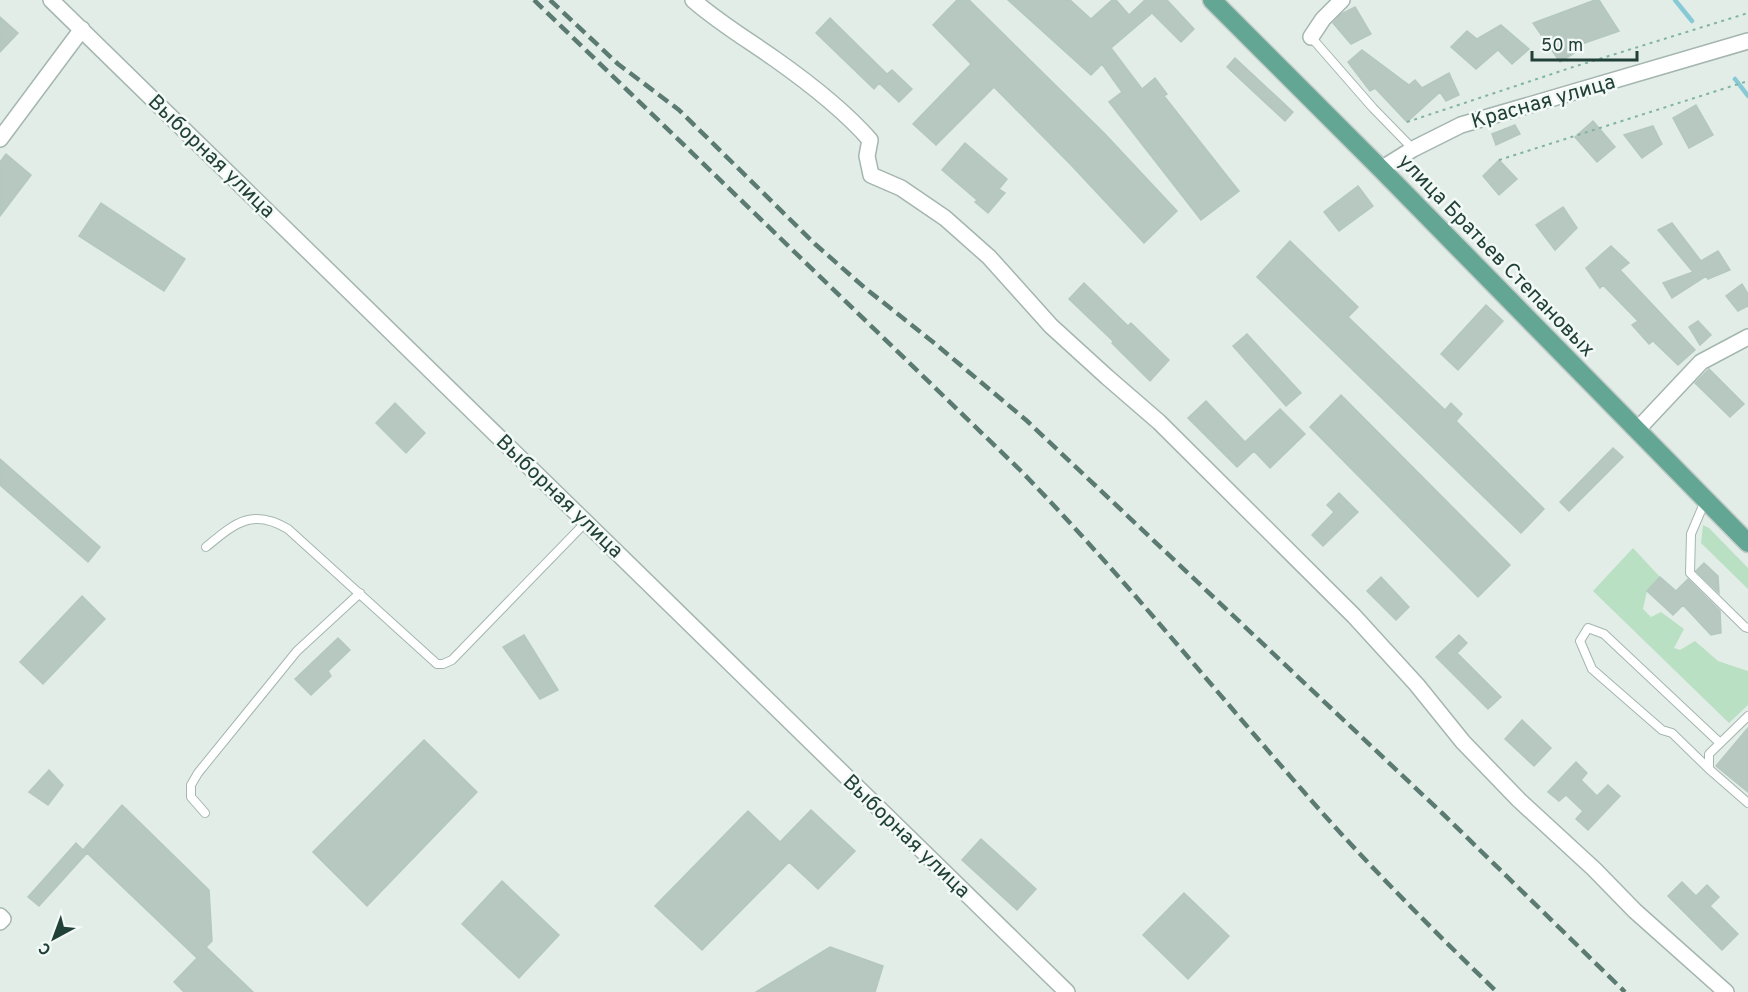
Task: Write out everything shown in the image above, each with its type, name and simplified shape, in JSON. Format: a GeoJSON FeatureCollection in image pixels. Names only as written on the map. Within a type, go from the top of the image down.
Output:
{"type":"FeatureCollection","features":[{"type":"Feature","properties":{"kind":"main road","name":"улица Братьев Степановых"},"geometry":{"type":"LineString","coordinates":[[1212,0],[1748,543]]}},
{"type":"Feature","properties":{"kind":"street","name":"Выборная улица"},"geometry":{"type":"LineString","coordinates":[[51,0],[1067,992]]}},
{"type":"Feature","properties":{"kind":"street"},"geometry":{"type":"LineString","coordinates":[[693,0],[732,31],[785,66],[853,121],[870,140],[867,156],[871,176],[901,188],[945,218],[989,257],[1051,326],[1160,422],[1354,616],[1417,685],[1463,742],[1519,800],[1594,869],[1635,911],[1726,992]]}},
{"type":"Feature","properties":{"kind":"street"},"geometry":{"type":"LineString","coordinates":[[1311,37],[1323,19],[1342,0]]}},
{"type":"Feature","properties":{"kind":"street"},"geometry":{"type":"LineString","coordinates":[[0,139],[82,29]]}},
{"type":"Feature","properties":{"kind":"street","name":"Красная улица"},"geometry":{"type":"LineString","coordinates":[[1381,169],[1413,149],[1461,125],[1748,41]]}},
{"type":"Feature","properties":{"kind":"street"},"geometry":{"type":"LineString","coordinates":[[1637,430],[1701,362],[1748,337]]}},
{"type":"Feature","properties":{"kind":"lane"},"geometry":{"type":"LineString","coordinates":[[1311,37],[1365,99],[1413,149]]}},
{"type":"Feature","properties":{"kind":"lane"},"geometry":{"type":"LineString","coordinates":[[1705,499],[1691,534],[1690,573],[1744,627],[1748,628]]}},
{"type":"Feature","properties":{"kind":"lane"},"geometry":{"type":"LineString","coordinates":[[206,548],[236,525],[264,518],[275,521],[288,529],[437,664],[447,663],[586,522]]}},
{"type":"Feature","properties":{"kind":"lane"},"geometry":{"type":"LineString","coordinates":[[205,813],[191,797],[191,785],[198,773],[297,651],[360,593]]}},
{"type":"Feature","properties":{"kind":"lane"},"geometry":{"type":"LineString","coordinates":[[1720,743],[1604,634],[1588,628],[1580,640],[1592,669],[1662,730],[1672,732],[1748,803]]}},
{"type":"Feature","properties":{"kind":"lane"},"geometry":{"type":"LineString","coordinates":[[1709,769],[1709,754],[1748,716]]}},
{"type":"Feature","properties":{"kind":"path"},"geometry":{"type":"LineString","coordinates":[[1407,122],[1570,68],[1748,13]]}},
{"type":"Feature","properties":{"kind":"path"},"geometry":{"type":"LineString","coordinates":[[1499,160],[1748,81]]}},
{"type":"Feature","properties":{"kind":"green space"},"geometry":{"type":"Polygon","coordinates":[[[1703,525],[1709,528],[1748,568],[1748,589],[1701,543],[1703,525]]]}},
{"type":"Feature","properties":{"kind":"green space"},"geometry":{"type":"Polygon","coordinates":[[[1633,548],[1660,577],[1647,591],[1643,609],[1651,617],[1661,612],[1684,629],[1674,648],[1680,650],[1695,641],[1718,661],[1748,671],[1748,705],[1729,723],[1593,591],[1633,548]]]}},
{"type":"Feature","properties":{"kind":"building"},"geometry":{"type":"Polygon","coordinates":[[[957,0],[969,0],[1105,134],[1177,211],[1144,243],[994,87],[936,145],[913,124],[971,64],[933,25],[957,0]]]}},
{"type":"Feature","properties":{"kind":"building"},"geometry":{"type":"Polygon","coordinates":[[[1008,0],[1070,0],[1091,19],[1112,0],[1116,0],[1129,15],[1145,0],[1167,0],[1194,29],[1181,42],[1152,13],[1111,48],[1142,89],[1155,78],[1167,94],[1164,96],[1239,191],[1201,220],[1109,102],[1122,92],[1102,64],[1091,75],[1008,0]]]}},
{"type":"Feature","properties":{"kind":"building"},"geometry":{"type":"Polygon","coordinates":[[[1599,0],[1619,31],[1576,46],[1579,50],[1560,62],[1533,23],[1599,0]]]}},
{"type":"Feature","properties":{"kind":"building"},"geometry":{"type":"Polygon","coordinates":[[[1355,7],[1371,34],[1351,44],[1333,23],[1341,14],[1355,7]]]}},
{"type":"Feature","properties":{"kind":"building"},"geometry":{"type":"Polygon","coordinates":[[[0,17],[18,33],[0,52],[0,17]]]}},
{"type":"Feature","properties":{"kind":"building"},"geometry":{"type":"Polygon","coordinates":[[[830,18],[887,74],[892,70],[912,89],[899,102],[879,83],[874,89],[816,33],[830,18]]]}},
{"type":"Feature","properties":{"kind":"building"},"geometry":{"type":"Polygon","coordinates":[[[1501,25],[1529,49],[1512,64],[1498,50],[1476,69],[1451,47],[1467,31],[1477,39],[1501,25]]]}},
{"type":"Feature","properties":{"kind":"building"},"geometry":{"type":"Polygon","coordinates":[[[1362,50],[1409,85],[1415,80],[1422,88],[1449,73],[1459,95],[1446,101],[1440,92],[1407,122],[1375,88],[1370,91],[1348,62],[1362,50]]]}},
{"type":"Feature","properties":{"kind":"building"},"geometry":{"type":"Polygon","coordinates":[[[1235,58],[1293,112],[1285,121],[1227,67],[1235,58]]]}},
{"type":"Feature","properties":{"kind":"building"},"geometry":{"type":"Polygon","coordinates":[[[1696,105],[1713,135],[1689,148],[1673,118],[1696,105]]]}},
{"type":"Feature","properties":{"kind":"building"},"geometry":{"type":"Polygon","coordinates":[[[1593,121],[1615,147],[1597,162],[1575,137],[1593,121]]]}},
{"type":"Feature","properties":{"kind":"building"},"geometry":{"type":"Polygon","coordinates":[[[1515,125],[1520,134],[1496,145],[1492,134],[1515,125]]]}},
{"type":"Feature","properties":{"kind":"building"},"geometry":{"type":"Polygon","coordinates":[[[1653,126],[1662,144],[1642,158],[1624,135],[1653,126]]]}},
{"type":"Feature","properties":{"kind":"building"},"geometry":{"type":"Polygon","coordinates":[[[965,143],[1007,179],[999,189],[1005,193],[988,213],[975,202],[977,200],[942,170],[965,143]]]}},
{"type":"Feature","properties":{"kind":"building"},"geometry":{"type":"Polygon","coordinates":[[[6,154],[31,175],[0,216],[0,162],[6,154]]]}},
{"type":"Feature","properties":{"kind":"building"},"geometry":{"type":"Polygon","coordinates":[[[1499,160],[1517,179],[1499,195],[1483,176],[1499,160]]]}},
{"type":"Feature","properties":{"kind":"building"},"geometry":{"type":"Polygon","coordinates":[[[1358,186],[1373,206],[1339,231],[1324,212],[1358,186]]]}},
{"type":"Feature","properties":{"kind":"building"},"geometry":{"type":"Polygon","coordinates":[[[101,203],[185,259],[164,291],[79,236],[101,203]]]}},
{"type":"Feature","properties":{"kind":"building"},"geometry":{"type":"Polygon","coordinates":[[[1563,207],[1577,228],[1555,250],[1536,225],[1563,207]]]}},
{"type":"Feature","properties":{"kind":"building"},"geometry":{"type":"Polygon","coordinates":[[[1672,223],[1701,261],[1718,251],[1730,270],[1708,279],[1706,276],[1672,298],[1663,283],[1693,272],[1658,230],[1672,223]]]}},
{"type":"Feature","properties":{"kind":"building"},"geometry":{"type":"Polygon","coordinates":[[[1290,241],[1358,307],[1348,317],[1445,410],[1451,403],[1462,414],[1456,421],[1544,509],[1521,533],[1257,277],[1290,241]]]}},
{"type":"Feature","properties":{"kind":"building"},"geometry":{"type":"Polygon","coordinates":[[[1611,246],[1629,263],[1620,270],[1695,350],[1678,365],[1653,341],[1649,344],[1632,325],[1638,321],[1603,285],[1600,288],[1586,268],[1611,246]]]}},
{"type":"Feature","properties":{"kind":"building"},"geometry":{"type":"Polygon","coordinates":[[[1084,283],[1128,326],[1131,323],[1169,360],[1150,381],[1069,299],[1084,283]]]}},
{"type":"Feature","properties":{"kind":"building"},"geometry":{"type":"Polygon","coordinates":[[[1742,284],[1748,294],[1748,306],[1738,311],[1726,296],[1742,284]]]}},
{"type":"Feature","properties":{"kind":"building"},"geometry":{"type":"Polygon","coordinates":[[[1486,305],[1503,321],[1458,370],[1441,354],[1486,305]]]}},
{"type":"Feature","properties":{"kind":"building"},"geometry":{"type":"Polygon","coordinates":[[[1698,321],[1711,335],[1700,345],[1689,327],[1698,321]]]}},
{"type":"Feature","properties":{"kind":"building"},"geometry":{"type":"Polygon","coordinates":[[[1247,334],[1301,393],[1286,406],[1233,346],[1247,334]]]}},
{"type":"Feature","properties":{"kind":"building"},"geometry":{"type":"Polygon","coordinates":[[[1709,369],[1744,404],[1730,417],[1695,383],[1709,369]]]}},
{"type":"Feature","properties":{"kind":"building"},"geometry":{"type":"Polygon","coordinates":[[[1341,395],[1510,565],[1478,597],[1310,427],[1341,395]]]}},
{"type":"Feature","properties":{"kind":"building"},"geometry":{"type":"Polygon","coordinates":[[[1206,401],[1245,442],[1280,409],[1305,434],[1270,468],[1254,451],[1237,467],[1188,418],[1206,401]]]}},
{"type":"Feature","properties":{"kind":"building"},"geometry":{"type":"Polygon","coordinates":[[[395,403],[425,433],[406,453],[376,423],[395,403]]]}},
{"type":"Feature","properties":{"kind":"building"},"geometry":{"type":"Polygon","coordinates":[[[1613,448],[1623,457],[1569,511],[1560,502],[1613,448]]]}},
{"type":"Feature","properties":{"kind":"building"},"geometry":{"type":"Polygon","coordinates":[[[0,459],[100,547],[88,562],[0,485],[0,459]]]}},
{"type":"Feature","properties":{"kind":"building"},"geometry":{"type":"Polygon","coordinates":[[[1339,493],[1358,512],[1323,546],[1312,535],[1334,512],[1327,505],[1339,493]]]}},
{"type":"Feature","properties":{"kind":"building"},"geometry":{"type":"Polygon","coordinates":[[[1704,563],[1718,576],[1719,593],[1696,571],[1704,563]]]}},
{"type":"Feature","properties":{"kind":"building"},"geometry":{"type":"Polygon","coordinates":[[[1381,577],[1409,607],[1396,620],[1367,591],[1381,577]]]}},
{"type":"Feature","properties":{"kind":"building"},"geometry":{"type":"Polygon","coordinates":[[[1660,577],[1676,591],[1688,579],[1720,611],[1721,633],[1711,635],[1683,605],[1673,615],[1647,591],[1660,577]]]}},
{"type":"Feature","properties":{"kind":"building"},"geometry":{"type":"Polygon","coordinates":[[[82,596],[105,619],[43,684],[20,662],[82,596]]]}},
{"type":"Feature","properties":{"kind":"building"},"geometry":{"type":"Polygon","coordinates":[[[524,635],[558,690],[540,699],[503,647],[524,635]]]}},
{"type":"Feature","properties":{"kind":"building"},"geometry":{"type":"Polygon","coordinates":[[[1459,635],[1467,643],[1457,653],[1501,697],[1488,709],[1436,657],[1459,635]]]}},
{"type":"Feature","properties":{"kind":"building"},"geometry":{"type":"Polygon","coordinates":[[[338,638],[350,650],[328,671],[331,676],[311,695],[295,679],[338,638]]]}},
{"type":"Feature","properties":{"kind":"building"},"geometry":{"type":"Polygon","coordinates":[[[1522,720],[1551,748],[1534,766],[1505,739],[1522,720]]]}},
{"type":"Feature","properties":{"kind":"building"},"geometry":{"type":"Polygon","coordinates":[[[1748,728],[1748,792],[1716,766],[1748,728]]]}},
{"type":"Feature","properties":{"kind":"building"},"geometry":{"type":"Polygon","coordinates":[[[424,740],[477,792],[367,906],[313,852],[424,740]]]}},
{"type":"Feature","properties":{"kind":"building"},"geometry":{"type":"Polygon","coordinates":[[[1576,762],[1587,773],[1581,780],[1597,796],[1608,785],[1620,796],[1588,830],[1576,819],[1583,811],[1566,795],[1559,801],[1548,792],[1576,762]]]}},
{"type":"Feature","properties":{"kind":"building"},"geometry":{"type":"Polygon","coordinates":[[[49,770],[63,785],[48,805],[29,792],[49,770]]]}},
{"type":"Feature","properties":{"kind":"building"},"geometry":{"type":"Polygon","coordinates":[[[122,805],[209,890],[212,941],[206,947],[253,992],[184,992],[174,982],[197,958],[87,853],[39,906],[28,897],[76,843],[83,850],[122,805]]]}},
{"type":"Feature","properties":{"kind":"building"},"geometry":{"type":"Polygon","coordinates":[[[811,810],[855,851],[818,889],[789,862],[702,950],[655,906],[748,811],[780,842],[811,810]]]}},
{"type":"Feature","properties":{"kind":"building"},"geometry":{"type":"Polygon","coordinates":[[[981,839],[1036,889],[1017,910],[962,860],[981,839]]]}},
{"type":"Feature","properties":{"kind":"building"},"geometry":{"type":"Polygon","coordinates":[[[502,881],[559,935],[519,978],[462,924],[502,881]]]}},
{"type":"Feature","properties":{"kind":"building"},"geometry":{"type":"Polygon","coordinates":[[[1682,882],[1696,896],[1707,885],[1719,897],[1710,906],[1738,934],[1722,950],[1668,896],[1682,882]]]}},
{"type":"Feature","properties":{"kind":"building"},"geometry":{"type":"Polygon","coordinates":[[[1184,893],[1229,936],[1188,979],[1143,935],[1184,893]]]}},
{"type":"Feature","properties":{"kind":"building"},"geometry":{"type":"Polygon","coordinates":[[[830,947],[883,966],[875,992],[756,992],[830,947]]]}},
{"type":"Feature","properties":{"kind":"waterway"},"geometry":{"type":"LineString","coordinates":[[1675,0],[1692,21]]}},
{"type":"Feature","properties":{"kind":"waterway"},"geometry":{"type":"LineString","coordinates":[[1735,79],[1748,96]]}},
{"type":"Feature","properties":{"kind":"railway"},"geometry":{"type":"LineString","coordinates":[[534,0],[1020,470],[1101,557],[1335,827],[1414,911],[1497,992]]}},
{"type":"Feature","properties":{"kind":"railway"},"geometry":{"type":"LineString","coordinates":[[550,0],[618,64],[679,110],[815,244],[1026,420],[1442,813],[1625,992]]}}]}
